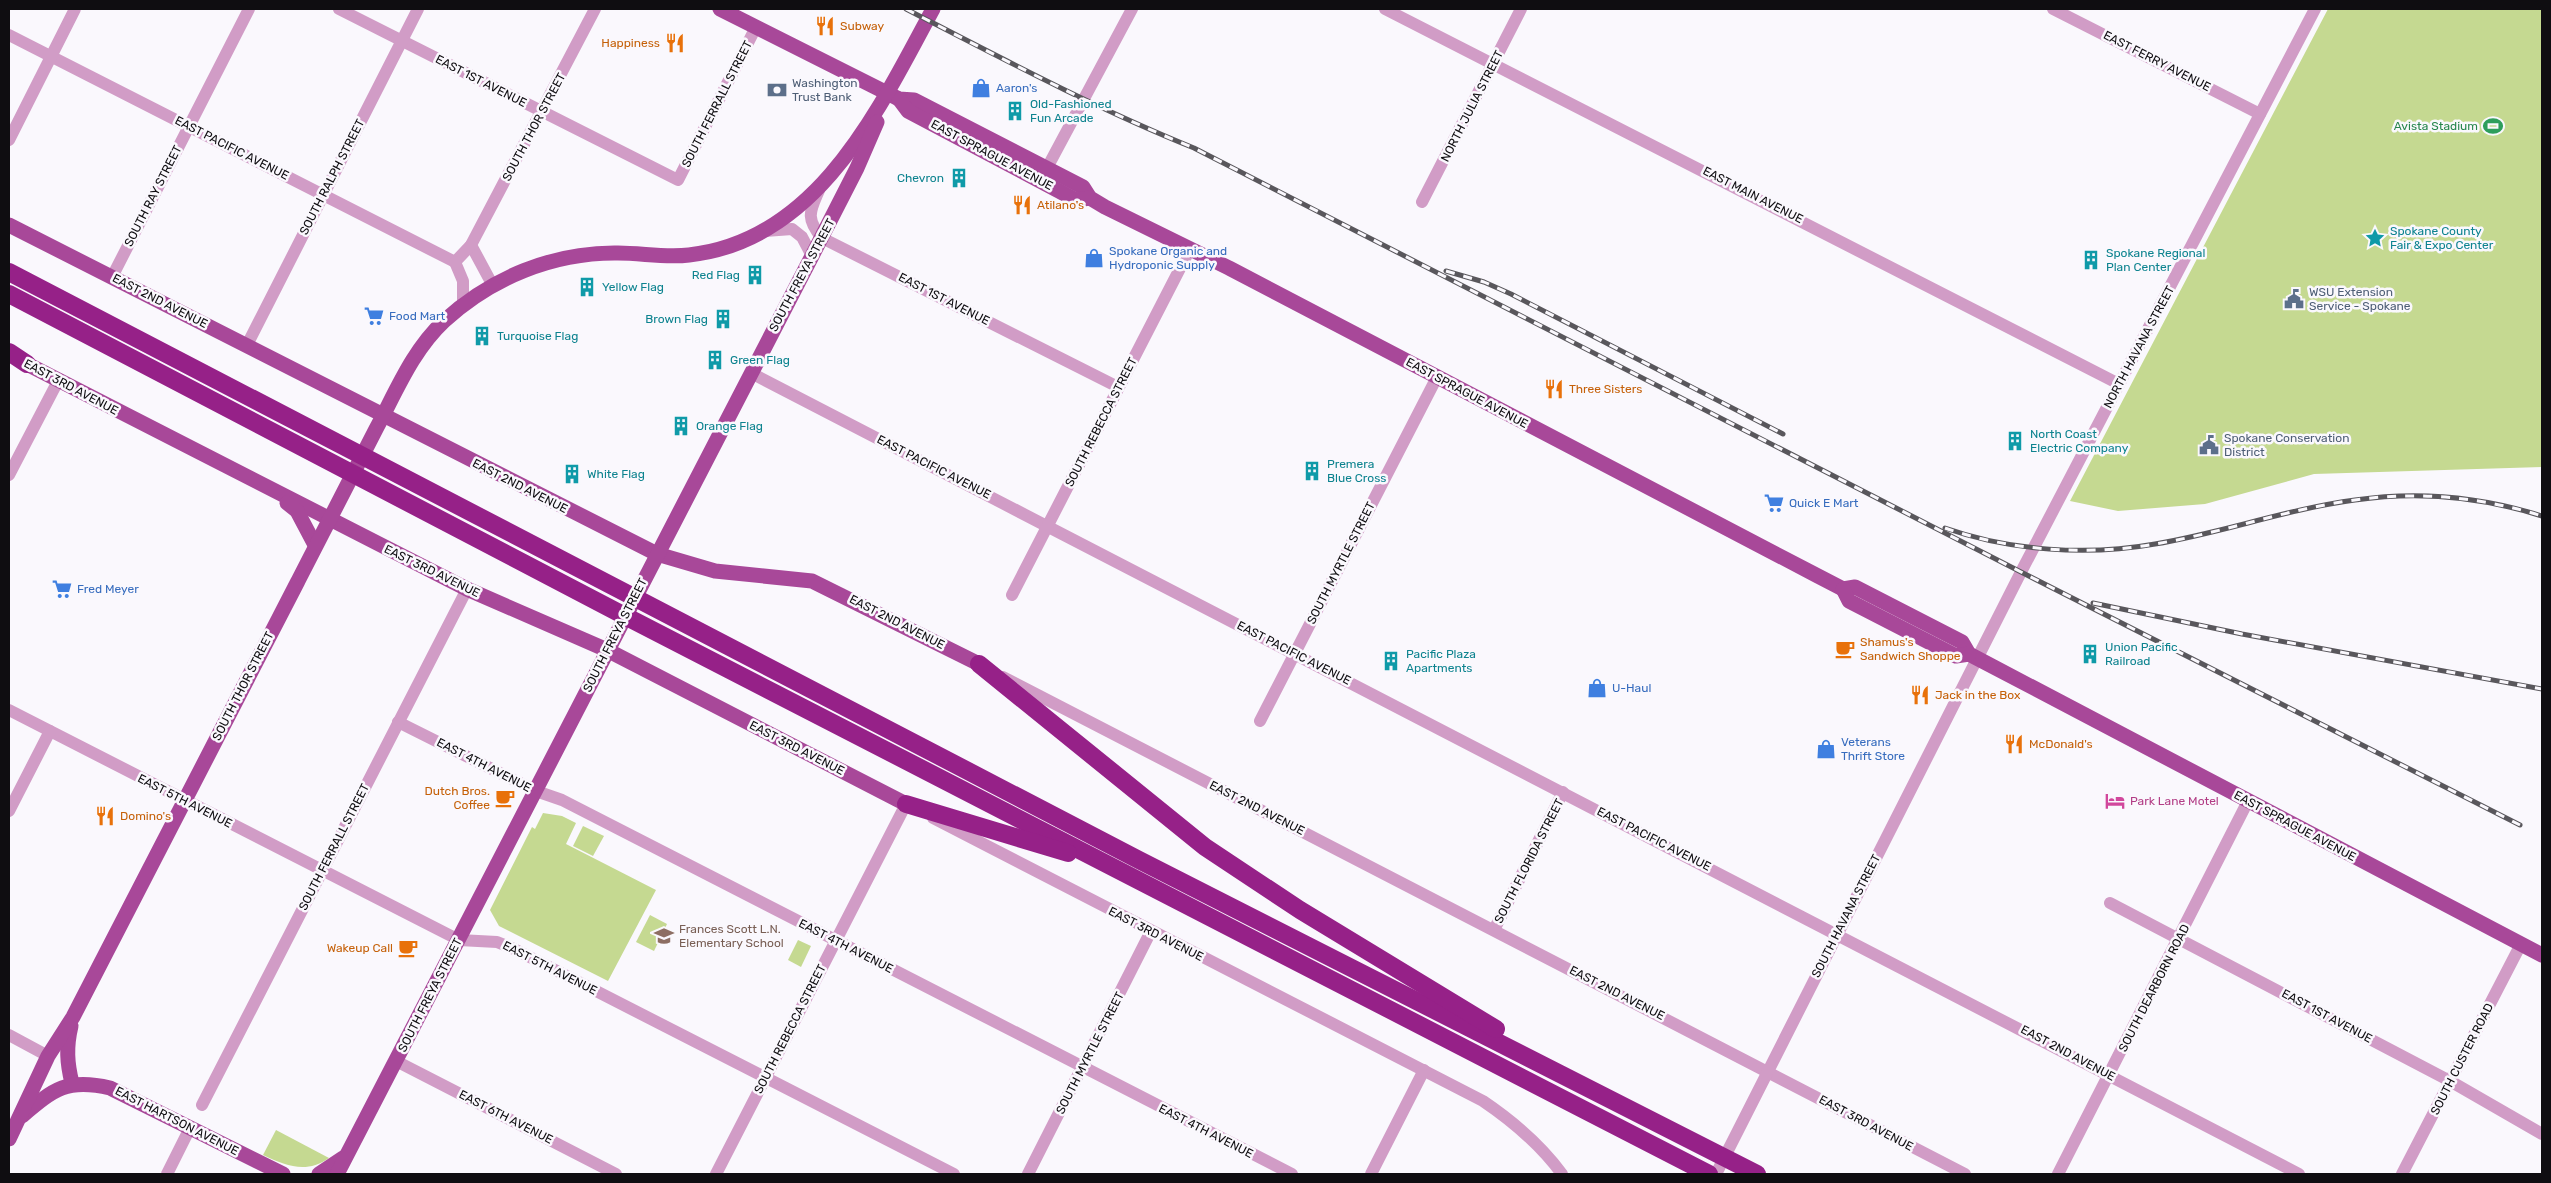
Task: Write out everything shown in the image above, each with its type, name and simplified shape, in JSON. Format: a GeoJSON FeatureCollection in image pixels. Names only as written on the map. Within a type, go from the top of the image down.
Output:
{"type":"FeatureCollection","features":[{"type":"Feature","properties":{"kind":"highway"},"geometry":{"type":"LineString","coordinates":[[9,272],[1139,860],[1752,1172]]}},
{"type":"Feature","properties":{"kind":"highway"},"geometry":{"type":"LineString","coordinates":[[9,294],[632,620],[1412,1023],[1709,1174]]}},
{"type":"Feature","properties":{"kind":"highway"},"geometry":{"type":"LineString","coordinates":[[9,353],[27,364]]}},
{"type":"Feature","properties":{"kind":"highway"},"geometry":{"type":"LineString","coordinates":[[978,664],[1205,847],[1300,910],[1654,1121]]}},
{"type":"Feature","properties":{"kind":"highway"},"geometry":{"type":"LineString","coordinates":[[906,804],[1109,865]]}},
{"type":"Feature","properties":{"kind":"main road","name":"EAST SPRAGUE AVENUE"},"geometry":{"type":"LineString","coordinates":[[720,9],[894,96],[914,100],[1047,168],[1083,187],[1090,198],[1843,589],[1848,601],[1956,656],[1973,656],[2542,955]]}},
{"type":"Feature","properties":{"kind":"main road"},"geometry":{"type":"LineString","coordinates":[[894,96],[933,9]]}},
{"type":"Feature","properties":{"kind":"main road","name":"EAST SPRAGUE AVENUE"},"geometry":{"type":"LineString","coordinates":[[894,96],[908,111],[1076,200],[1090,198]]}},
{"type":"Feature","properties":{"kind":"main road","name":"SOUTH THOR STREET"},"geometry":{"type":"LineString","coordinates":[[9,1139],[48,1056],[74,1017],[315,545],[413,359],[426,341],[463,305],[492,284],[516,274],[569,257],[616,253],[666,256],[690,255],[737,244],[765,231],[795,211],[821,186],[894,96]]}},
{"type":"Feature","properties":{"kind":"main road","name":"SOUTH FREYA STREET"},"geometry":{"type":"LineString","coordinates":[[337,1174],[894,96]]}},
{"type":"Feature","properties":{"kind":"main road","name":"EAST 2ND AVENUE"},"geometry":{"type":"LineString","coordinates":[[9,225],[657,554],[715,571],[812,581],[978,664]]}},
{"type":"Feature","properties":{"kind":"main road","name":"EAST 3RD AVENUE"},"geometry":{"type":"LineString","coordinates":[[27,364],[467,589],[607,650],[906,804]]}},
{"type":"Feature","properties":{"kind":"main road"},"geometry":{"type":"LineString","coordinates":[[268,488],[297,511],[315,545]]}},
{"type":"Feature","properties":{"kind":"main road"},"geometry":{"type":"LineString","coordinates":[[72,1084],[66,1061],[67,1043],[74,1017]]}},
{"type":"Feature","properties":{"kind":"main road","name":"EAST HARTSON AVENUE"},"geometry":{"type":"LineString","coordinates":[[19,1118],[56,1089],[72,1084],[91,1083],[110,1088],[282,1174]]}},
{"type":"Feature","properties":{"kind":"main road"},"geometry":{"type":"LineString","coordinates":[[319,1174],[336,1164],[351,1146]]}},
{"type":"Feature","properties":{"kind":"street"},"geometry":{"type":"LineString","coordinates":[[9,140],[75,9]]}},
{"type":"Feature","properties":{"kind":"street","name":"SOUTH RAY STREET"},"geometry":{"type":"LineString","coordinates":[[112,277],[248,9]]}},
{"type":"Feature","properties":{"kind":"street","name":"EAST 1ST AVENUE"},"geometry":{"type":"LineString","coordinates":[[339,9],[678,180]]}},
{"type":"Feature","properties":{"kind":"street","name":"SOUTH RALPH STREET"},"geometry":{"type":"LineString","coordinates":[[247,345],[418,9]]}},
{"type":"Feature","properties":{"kind":"street","name":"SOUTH THOR STREET"},"geometry":{"type":"LineString","coordinates":[[455,262],[471,245],[595,9]]}},
{"type":"Feature","properties":{"kind":"street"},"geometry":{"type":"LineString","coordinates":[[1047,168],[1132,9]]}},
{"type":"Feature","properties":{"kind":"street","name":"EAST MAIN AVENUE"},"geometry":{"type":"LineString","coordinates":[[1385,9],[2119,384]]}},
{"type":"Feature","properties":{"kind":"street","name":"NORTH JULIA STREET"},"geometry":{"type":"LineString","coordinates":[[1422,202],[1521,9]]}},
{"type":"Feature","properties":{"kind":"street","name":"EAST FERRY AVENUE"},"geometry":{"type":"LineString","coordinates":[[2053,9],[2260,114]]}},
{"type":"Feature","properties":{"kind":"street","name":"NORTH HAVANA STREET"},"geometry":{"type":"LineString","coordinates":[[1973,656],[2119,384],[2315,9]]}},
{"type":"Feature","properties":{"kind":"street","name":"SOUTH FERRALL STREET"},"geometry":{"type":"LineString","coordinates":[[678,180],[756,27]]}},
{"type":"Feature","properties":{"kind":"street","name":"EAST PACIFIC AVENUE"},"geometry":{"type":"LineString","coordinates":[[9,34],[455,262]]}},
{"type":"Feature","properties":{"kind":"street"},"geometry":{"type":"LineString","coordinates":[[821,186],[809,215],[814,228],[822,238]]}},
{"type":"Feature","properties":{"kind":"street"},"geometry":{"type":"LineString","coordinates":[[765,231],[792,229],[802,237],[812,256]]}},
{"type":"Feature","properties":{"kind":"street","name":"EAST 1ST AVENUE"},"geometry":{"type":"LineString","coordinates":[[822,238],[1118,387]]}},
{"type":"Feature","properties":{"kind":"street"},"geometry":{"type":"LineString","coordinates":[[471,245],[492,284]]}},
{"type":"Feature","properties":{"kind":"street","name":"SOUTH REBECCA STREET"},"geometry":{"type":"LineString","coordinates":[[1012,595],[1190,249]]}},
{"type":"Feature","properties":{"kind":"street"},"geometry":{"type":"LineString","coordinates":[[455,262],[463,281],[463,305]]}},
{"type":"Feature","properties":{"kind":"street","name":"EAST PACIFIC AVENUE"},"geometry":{"type":"LineString","coordinates":[[751,373],[1837,933]]}},
{"type":"Feature","properties":{"kind":"street","name":"SOUTH MYRTLE STREET"},"geometry":{"type":"LineString","coordinates":[[1260,721],[1436,377]]}},
{"type":"Feature","properties":{"kind":"street"},"geometry":{"type":"LineString","coordinates":[[9,475],[58,381]]}},
{"type":"Feature","properties":{"kind":"street","name":"SOUTH FERRALL STREET"},"geometry":{"type":"LineString","coordinates":[[202,1105],[467,589]]}},
{"type":"Feature","properties":{"kind":"street","name":"SOUTH HAVANA STREET"},"geometry":{"type":"LineString","coordinates":[[1716,1174],[1973,656]]}},
{"type":"Feature","properties":{"kind":"street","name":"EAST 2ND AVENUE"},"geometry":{"type":"LineString","coordinates":[[978,664],[1767,1071]]}},
{"type":"Feature","properties":{"kind":"street","name":"EAST 5TH AVENUE"},"geometry":{"type":"LineString","coordinates":[[9,710],[459,940],[497,942],[954,1174]]}},
{"type":"Feature","properties":{"kind":"street","name":"EAST 4TH AVENUE"},"geometry":{"type":"LineString","coordinates":[[398,722],[536,791],[562,800],[1292,1174]]}},
{"type":"Feature","properties":{"kind":"street"},"geometry":{"type":"LineString","coordinates":[[9,810],[50,731]]}},
{"type":"Feature","properties":{"kind":"street","name":"SOUTH FLORIDA STREET"},"geometry":{"type":"LineString","coordinates":[[1494,930],[1563,792]]}},
{"type":"Feature","properties":{"kind":"street","name":"SOUTH DEARBORN ROAD"},"geometry":{"type":"LineString","coordinates":[[2058,1174],[2248,801]]}},
{"type":"Feature","properties":{"kind":"street","name":"SOUTH REBECCA STREET"},"geometry":{"type":"LineString","coordinates":[[716,1174],[906,804]]}},
{"type":"Feature","properties":{"kind":"street","name":"EAST 3RD AVENUE"},"geometry":{"type":"LineString","coordinates":[[906,804],[1483,1101],[1518,1124],[1550,1158],[1562,1174]]}},
{"type":"Feature","properties":{"kind":"street","name":"EAST 1ST AVENUE"},"geometry":{"type":"LineString","coordinates":[[2110,903],[2450,1081],[2542,1134]]}},
{"type":"Feature","properties":{"kind":"street","name":"SOUTH MYRTLE STREET"},"geometry":{"type":"LineString","coordinates":[[1028,1174],[1151,931]]}},
{"type":"Feature","properties":{"kind":"street","name":"EAST 2ND AVENUE"},"geometry":{"type":"LineString","coordinates":[[1837,933],[2298,1174]]}},
{"type":"Feature","properties":{"kind":"street","name":"SOUTH CUSTER ROAD"},"geometry":{"type":"LineString","coordinates":[[2402,1174],[2521,944]]}},
{"type":"Feature","properties":{"kind":"street"},"geometry":{"type":"LineString","coordinates":[[9,1035],[48,1056]]}},
{"type":"Feature","properties":{"kind":"street","name":"EAST 6TH AVENUE"},"geometry":{"type":"LineString","coordinates":[[396,1061],[616,1174]]}},
{"type":"Feature","properties":{"kind":"street"},"geometry":{"type":"LineString","coordinates":[[1370,1174],[1424,1070]]}},
{"type":"Feature","properties":{"kind":"street","name":"EAST 3RD AVENUE"},"geometry":{"type":"LineString","coordinates":[[1767,1071],[1965,1174]]}},
{"type":"Feature","properties":{"kind":"street"},"geometry":{"type":"LineString","coordinates":[[167,1174],[190,1128]]}},
{"type":"Feature","properties":{"kind":"green space","name":"Spokane County Fair & Expo Center"},"geometry":{"type":"Polygon","coordinates":[[[2328,9],[2542,9],[2542,467],[2314,474],[2205,504],[2118,511],[2070,501],[2328,9]]]}},
{"type":"Feature","properties":{"kind":"green space"},"geometry":{"type":"Polygon","coordinates":[[[543,813],[562,816],[576,823],[566,844],[656,890],[608,981],[499,926],[490,910],[532,827],[535,829],[543,813]]]}},
{"type":"Feature","properties":{"kind":"green space"},"geometry":{"type":"Polygon","coordinates":[[[583,826],[604,836],[593,856],[573,846],[583,826]]]}},
{"type":"Feature","properties":{"kind":"green space"},"geometry":{"type":"Polygon","coordinates":[[[650,915],[667,924],[654,951],[636,942],[650,915]]]}},
{"type":"Feature","properties":{"kind":"green space"},"geometry":{"type":"Polygon","coordinates":[[[798,940],[811,946],[801,967],[788,960],[798,940]]]}},
{"type":"Feature","properties":{"kind":"green space"},"geometry":{"type":"Polygon","coordinates":[[[276,1130],[329,1158],[312,1166],[296,1167],[263,1155],[276,1130]]]}},
{"type":"Feature","properties":{"kind":"railway"},"geometry":{"type":"LineString","coordinates":[[906,9],[1084,99],[1194,148],[2021,572],[2520,825]]}},
{"type":"Feature","properties":{"kind":"railway"},"geometry":{"type":"LineString","coordinates":[[1446,271],[1484,282],[1511,294],[1783,434]]}},
{"type":"Feature","properties":{"kind":"railway"},"geometry":{"type":"LineString","coordinates":[[1945,528],[1970,536],[2022,546],[2049,549],[2103,550],[2155,544],[2205,534],[2304,509],[2378,497],[2426,496],[2473,500],[2519,509],[2542,516]]}},
{"type":"Feature","properties":{"kind":"railway"},"geometry":{"type":"LineString","coordinates":[[2093,603],[2242,634],[2542,689]]}},
{"type":"Feature","properties":{"kind":"place","name":"Subway"},"geometry":{"type":"Point","coordinates":[825,26]}},
{"type":"Feature","properties":{"kind":"place","name":"Happiness"},"geometry":{"type":"Point","coordinates":[675,43]}},
{"type":"Feature","properties":{"kind":"place","name":"Aaron's"},"geometry":{"type":"Point","coordinates":[981,88]}},
{"type":"Feature","properties":{"kind":"place","name":"Washington Trust Bank"},"geometry":{"type":"Point","coordinates":[777,90]}},
{"type":"Feature","properties":{"kind":"place","name":"Old-Fashioned Fun Arcade"},"geometry":{"type":"Point","coordinates":[1015,111]}},
{"type":"Feature","properties":{"kind":"place","name":"Avista Stadium"},"geometry":{"type":"Point","coordinates":[2493,126]}},
{"type":"Feature","properties":{"kind":"place","name":"Chevron"},"geometry":{"type":"Point","coordinates":[959,178]}},
{"type":"Feature","properties":{"kind":"place","name":"Atilano's"},"geometry":{"type":"Point","coordinates":[1022,205]}},
{"type":"Feature","properties":{"kind":"place","name":"Spokane County Fair & Expo Center"},"geometry":{"type":"Point","coordinates":[2375,238]}},
{"type":"Feature","properties":{"kind":"place","name":"Spokane Organic and Hydroponic Supply"},"geometry":{"type":"Point","coordinates":[1094,258]}},
{"type":"Feature","properties":{"kind":"place","name":"Spokane Regional Plan Center"},"geometry":{"type":"Point","coordinates":[2091,260]}},
{"type":"Feature","properties":{"kind":"place","name":"Red Flag"},"geometry":{"type":"Point","coordinates":[755,275]}},
{"type":"Feature","properties":{"kind":"place","name":"Yellow Flag"},"geometry":{"type":"Point","coordinates":[587,287]}},
{"type":"Feature","properties":{"kind":"place","name":"WSU Extension Service - Spokane"},"geometry":{"type":"Point","coordinates":[2294,299]}},
{"type":"Feature","properties":{"kind":"place","name":"Food Mart"},"geometry":{"type":"Point","coordinates":[374,316]}},
{"type":"Feature","properties":{"kind":"place","name":"Brown Flag"},"geometry":{"type":"Point","coordinates":[723,319]}},
{"type":"Feature","properties":{"kind":"place","name":"Turquoise Flag"},"geometry":{"type":"Point","coordinates":[482,336]}},
{"type":"Feature","properties":{"kind":"place","name":"Green Flag"},"geometry":{"type":"Point","coordinates":[715,360]}},
{"type":"Feature","properties":{"kind":"place","name":"Three Sisters"},"geometry":{"type":"Point","coordinates":[1554,389]}},
{"type":"Feature","properties":{"kind":"place","name":"Orange Flag"},"geometry":{"type":"Point","coordinates":[681,426]}},
{"type":"Feature","properties":{"kind":"place","name":"North Coast Electric Company"},"geometry":{"type":"Point","coordinates":[2015,441]}},
{"type":"Feature","properties":{"kind":"place","name":"Spokane Conservation District"},"geometry":{"type":"Point","coordinates":[2209,445]}},
{"type":"Feature","properties":{"kind":"place","name":"Premera Blue Cross"},"geometry":{"type":"Point","coordinates":[1312,471]}},
{"type":"Feature","properties":{"kind":"place","name":"White Flag"},"geometry":{"type":"Point","coordinates":[572,474]}},
{"type":"Feature","properties":{"kind":"place","name":"Quick E Mart"},"geometry":{"type":"Point","coordinates":[1774,503]}},
{"type":"Feature","properties":{"kind":"place","name":"Fred Meyer"},"geometry":{"type":"Point","coordinates":[62,589]}},
{"type":"Feature","properties":{"kind":"place","name":"Shamus's Sandwich Shoppe"},"geometry":{"type":"Point","coordinates":[1845,649]}},
{"type":"Feature","properties":{"kind":"place","name":"Union Pacific Railroad"},"geometry":{"type":"Point","coordinates":[2090,654]}},
{"type":"Feature","properties":{"kind":"place","name":"Pacific Plaza Apartments"},"geometry":{"type":"Point","coordinates":[1391,661]}},
{"type":"Feature","properties":{"kind":"place","name":"U-Haul"},"geometry":{"type":"Point","coordinates":[1597,688]}},
{"type":"Feature","properties":{"kind":"place","name":"Jack in the Box"},"geometry":{"type":"Point","coordinates":[1920,695]}},
{"type":"Feature","properties":{"kind":"place","name":"McDonald's"},"geometry":{"type":"Point","coordinates":[2014,744]}},
{"type":"Feature","properties":{"kind":"place","name":"Veterans Thrift Store"},"geometry":{"type":"Point","coordinates":[1826,749]}},
{"type":"Feature","properties":{"kind":"place","name":"Dutch Bros. Coffee"},"geometry":{"type":"Point","coordinates":[505,798]}},
{"type":"Feature","properties":{"kind":"place","name":"Park Lane Motel"},"geometry":{"type":"Point","coordinates":[2115,801]}},
{"type":"Feature","properties":{"kind":"place","name":"Domino's"},"geometry":{"type":"Point","coordinates":[105,816]}},
{"type":"Feature","properties":{"kind":"place","name":"Frances Scott L.N. Elementary School"},"geometry":{"type":"Point","coordinates":[664,936]}},
{"type":"Feature","properties":{"kind":"place","name":"Wakeup Call"},"geometry":{"type":"Point","coordinates":[408,948]}}]}
